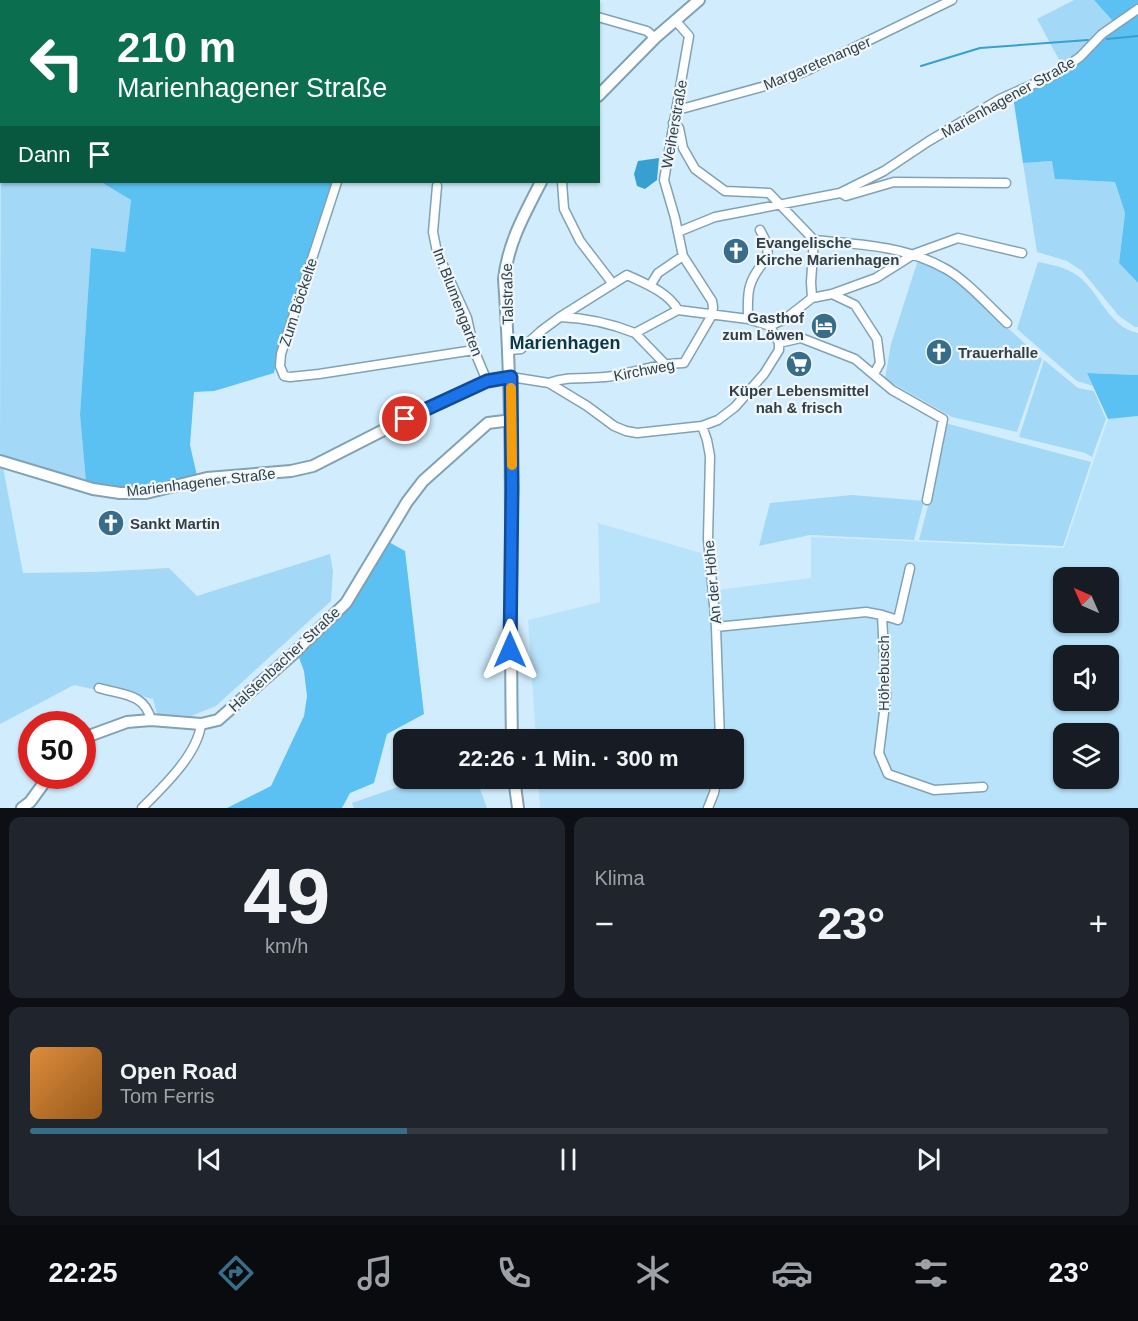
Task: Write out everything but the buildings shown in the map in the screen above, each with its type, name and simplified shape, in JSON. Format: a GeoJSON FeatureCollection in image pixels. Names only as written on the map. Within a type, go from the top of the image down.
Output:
{"type":"FeatureCollection","features":[{"type":"Feature","properties":{"kind":"main road"},"geometry":{"type":"LineString","coordinates":[[600,94],[655,38],[699,0]]}},
{"type":"Feature","properties":{"kind":"main road","name":"Talstraße"},"geometry":{"type":"LineString","coordinates":[[512,729],[510,630],[512,420],[504,279],[506,258],[513,238],[540,183]]}},
{"type":"Feature","properties":{"kind":"main road","name":"Marienhagener Straße"},"geometry":{"type":"LineString","coordinates":[[3,462],[93,489],[120,493],[146,493],[207,478],[291,471],[313,466],[423,410],[487,381],[511,377]]}},
{"type":"Feature","properties":{"kind":"main road","name":"Halstenbacher Straße"},"geometry":{"type":"LineString","coordinates":[[96,734],[127,722],[152,720],[201,724],[218,720],[293,654],[346,603],[401,511],[423,481],[488,423],[512,420]]}},
{"type":"Feature","properties":{"kind":"main road"},"geometry":{"type":"LineString","coordinates":[[22,808],[30,802],[40,789]]}},
{"type":"Feature","properties":{"kind":"main road"},"geometry":{"type":"LineString","coordinates":[[512,808],[513,789]]}},
{"type":"Feature","properties":{"kind":"main road"},"geometry":{"type":"LineString","coordinates":[[515,789],[518,808]]}},
{"type":"Feature","properties":{"kind":"street","name":"Margaretenanger"},"geometry":{"type":"LineString","coordinates":[[677,107],[685,108],[776,83],[835,58],[952,0]]}},
{"type":"Feature","properties":{"kind":"street","name":"Marienhagener Straße"},"geometry":{"type":"LineString","coordinates":[[678,232],[715,217],[840,193],[884,171],[1000,99],[1054,75],[1080,57],[1102,34],[1138,9]]}},
{"type":"Feature","properties":{"kind":"street"},"geometry":{"type":"LineString","coordinates":[[600,18],[647,31],[655,38]]}},
{"type":"Feature","properties":{"kind":"street","name":"Weiherstraße"},"geometry":{"type":"LineString","coordinates":[[675,20],[689,36],[664,180],[678,232]]}},
{"type":"Feature","properties":{"kind":"street"},"geometry":{"type":"LineString","coordinates":[[673,123],[679,128],[683,148],[695,170],[725,191],[770,193],[814,240],[880,247],[914,254],[946,268],[1007,323]]}},
{"type":"Feature","properties":{"kind":"street","name":"Marienhagener Straße"},"geometry":{"type":"LineString","coordinates":[[840,193],[846,196],[894,182],[1006,183]]}},
{"type":"Feature","properties":{"kind":"street","name":"Zum Böckelte"},"geometry":{"type":"LineString","coordinates":[[337,183],[282,354],[280,366],[284,376],[319,374],[474,350]]}},
{"type":"Feature","properties":{"kind":"street"},"geometry":{"type":"LineString","coordinates":[[562,183],[564,209],[580,242],[613,284]]}},
{"type":"Feature","properties":{"kind":"street","name":"Im Blumengarten"},"geometry":{"type":"LineString","coordinates":[[437,186],[433,232],[436,252],[467,318],[474,350],[487,381]]}},
{"type":"Feature","properties":{"kind":"street"},"geometry":{"type":"LineString","coordinates":[[748,319],[750,285],[767,256],[765,240],[760,230]]}},
{"type":"Feature","properties":{"kind":"street"},"geometry":{"type":"LineString","coordinates":[[678,232],[683,256],[712,301],[712,315]]}},
{"type":"Feature","properties":{"kind":"street"},"geometry":{"type":"LineString","coordinates":[[635,333],[678,310],[748,319],[770,326],[785,319],[813,298],[832,294],[876,278],[914,254],[958,238],[1022,253]]}},
{"type":"Feature","properties":{"kind":"street"},"geometry":{"type":"LineString","coordinates":[[813,298],[811,282],[814,240]]}},
{"type":"Feature","properties":{"kind":"street"},"geometry":{"type":"LineString","coordinates":[[650,286],[658,273],[683,256]]}},
{"type":"Feature","properties":{"kind":"street"},"geometry":{"type":"LineString","coordinates":[[509,350],[521,349],[560,317],[627,275],[673,300],[678,310]]}},
{"type":"Feature","properties":{"kind":"street"},"geometry":{"type":"LineString","coordinates":[[832,294],[855,305],[877,339],[880,363],[874,375]]}},
{"type":"Feature","properties":{"kind":"street","name":"Kirchweg"},"geometry":{"type":"LineString","coordinates":[[549,383],[559,379],[608,376],[664,363],[684,363],[712,315]]}},
{"type":"Feature","properties":{"kind":"street"},"geometry":{"type":"LineString","coordinates":[[560,317],[582,318],[615,325],[635,333],[664,363]]}},
{"type":"Feature","properties":{"kind":"street"},"geometry":{"type":"LineString","coordinates":[[770,326],[779,343],[801,338],[855,359],[905,399],[943,420],[927,500]]}},
{"type":"Feature","properties":{"kind":"street","name":"Marienhagener Straße"},"geometry":{"type":"LineString","coordinates":[[511,377],[549,383],[614,426],[626,431],[637,433],[702,426],[718,420],[750,391],[764,375],[779,350],[779,343]]}},
{"type":"Feature","properties":{"kind":"street","name":"An der Höhe"},"geometry":{"type":"LineString","coordinates":[[702,426],[710,456],[708,539],[716,627],[720,729]]}},
{"type":"Feature","properties":{"kind":"street","name":"Höhebusch"},"geometry":{"type":"LineString","coordinates":[[716,627],[866,612],[898,620],[910,568]]}},
{"type":"Feature","properties":{"kind":"street","name":"Höhebusch"},"geometry":{"type":"LineString","coordinates":[[882,615],[886,696],[879,753],[888,774],[934,790],[983,787]]}},
{"type":"Feature","properties":{"kind":"street"},"geometry":{"type":"LineString","coordinates":[[99,688],[137,698],[145,703],[152,720]]}},
{"type":"Feature","properties":{"kind":"street"},"geometry":{"type":"LineString","coordinates":[[142,808],[175,776],[200,732],[201,724]]}},
{"type":"Feature","properties":{"kind":"street"},"geometry":{"type":"LineString","coordinates":[[708,808],[715,789]]}},
{"type":"Feature","properties":{"kind":"shaded area"},"geometry":{"type":"Polygon","coordinates":[[[1074,0],[1094,0],[1114,23],[1080,53],[1062,65],[1037,19],[1074,0]]]}},
{"type":"Feature","properties":{"kind":"shaded area"},"geometry":{"type":"Polygon","coordinates":[[[1094,0],[1138,0],[1138,283],[1119,263],[1125,213],[1115,182],[1055,179],[1052,161],[1023,163],[1013,96],[1055,77],[1117,26],[1094,0]]]}},
{"type":"Feature","properties":{"kind":"shaded area"},"geometry":{"type":"Polygon","coordinates":[[[659,158],[657,180],[645,189],[637,186],[634,174],[638,161],[659,158]]]}},
{"type":"Feature","properties":{"kind":"shaded area"},"geometry":{"type":"Polygon","coordinates":[[[1053,161],[1056,179],[1115,182],[1125,213],[1119,263],[1138,283],[1138,327],[1119,316],[1082,271],[1067,261],[1037,252],[1023,163],[1053,161]]]}},
{"type":"Feature","properties":{"kind":"shaded area"},"geometry":{"type":"Polygon","coordinates":[[[1,183],[103,183],[131,200],[125,252],[91,248],[80,415],[86,482],[0,457],[1,183]]]}},
{"type":"Feature","properties":{"kind":"shaded area"},"geometry":{"type":"Polygon","coordinates":[[[103,183],[333,183],[282,335],[274,373],[214,391],[194,392],[190,445],[197,476],[146,488],[117,488],[86,482],[80,415],[91,248],[125,252],[131,200],[103,183]]]}},
{"type":"Feature","properties":{"kind":"shaded area"},"geometry":{"type":"Polygon","coordinates":[[[918,260],[945,271],[1042,359],[1017,432],[952,417],[885,379],[891,344],[918,260]]]}},
{"type":"Feature","properties":{"kind":"shaded area"},"geometry":{"type":"Polygon","coordinates":[[[1038,262],[1064,268],[1078,276],[1119,324],[1138,333],[1138,375],[1087,373],[1093,386],[1077,381],[1017,329],[1038,262]]]}},
{"type":"Feature","properties":{"kind":"shaded area"},"geometry":{"type":"Polygon","coordinates":[[[1044,360],[1078,388],[1094,391],[1106,419],[1092,457],[1085,453],[1019,437],[1044,360]]]}},
{"type":"Feature","properties":{"kind":"shaded area"},"geometry":{"type":"Polygon","coordinates":[[[1087,373],[1138,375],[1138,416],[1108,419],[1087,373]]]}},
{"type":"Feature","properties":{"kind":"shaded area"},"geometry":{"type":"Polygon","coordinates":[[[1138,416],[1138,808],[540,808],[539,789],[744,789],[744,729],[535,729],[528,620],[600,602],[598,523],[701,553],[717,590],[811,578],[811,537],[1064,548],[1108,419],[1138,416]]]}},
{"type":"Feature","properties":{"kind":"shaded area"},"geometry":{"type":"Polygon","coordinates":[[[945,423],[1091,462],[1063,546],[919,540],[945,423]]]}},
{"type":"Feature","properties":{"kind":"shaded area"},"geometry":{"type":"Polygon","coordinates":[[[0,465],[3,467],[23,573],[169,568],[197,596],[330,554],[333,571],[331,601],[216,706],[191,716],[157,714],[153,699],[99,686],[97,690],[74,685],[25,711],[18,711],[18,715],[0,724],[0,465]]]}},
{"type":"Feature","properties":{"kind":"shaded area"},"geometry":{"type":"Polygon","coordinates":[[[852,495],[924,501],[914,540],[810,535],[759,546],[770,503],[852,495]]]}},
{"type":"Feature","properties":{"kind":"shaded area"},"geometry":{"type":"Polygon","coordinates":[[[387,541],[405,551],[424,714],[387,734],[374,783],[350,793],[342,808],[227,808],[271,786],[304,716],[307,696],[304,671],[298,655],[350,602],[387,541]]]}},
{"type":"Feature","properties":{"kind":"shaded area"},"geometry":{"type":"Polygon","coordinates":[[[393,789],[480,789],[487,808],[354,808],[352,803],[393,789]]]}},
{"type":"Feature","properties":{"kind":"waterway"},"geometry":{"type":"LineString","coordinates":[[1107,39],[1138,36]]}},
{"type":"Feature","properties":{"kind":"waterway"},"geometry":{"type":"LineString","coordinates":[[921,66],[980,48],[1088,40]]}},
{"type":"Feature","properties":{"kind":"slow traffic"},"geometry":{"type":"LineString","coordinates":[[511,388],[512,465]]}},
{"type":"Feature","properties":{"kind":"place","name":"Evangelische Kirche Marienhagen"},"geometry":{"type":"Point","coordinates":[736,251]}},
{"type":"Feature","properties":{"kind":"place","name":"Gasthof zum Löwen"},"geometry":{"type":"Point","coordinates":[824,326]}},
{"type":"Feature","properties":{"kind":"place","name":"Trauerhalle"},"geometry":{"type":"Point","coordinates":[939,352]}},
{"type":"Feature","properties":{"kind":"place","name":"Küper Lebensmittel nah & frisch"},"geometry":{"type":"Point","coordinates":[799,364]}},
{"type":"Feature","properties":{"kind":"place","name":"Sankt Martin"},"geometry":{"type":"Point","coordinates":[111,523]}},
{"type":"Feature","properties":{"kind":"district","name":"Marienhagen"},"geometry":{"type":"Point","coordinates":[565,343]}},
{"type":"Feature","properties":{"kind":"route"},"geometry":{"type":"LineString","coordinates":[[405,419],[487,381],[511,377],[510,650]]}}]}
